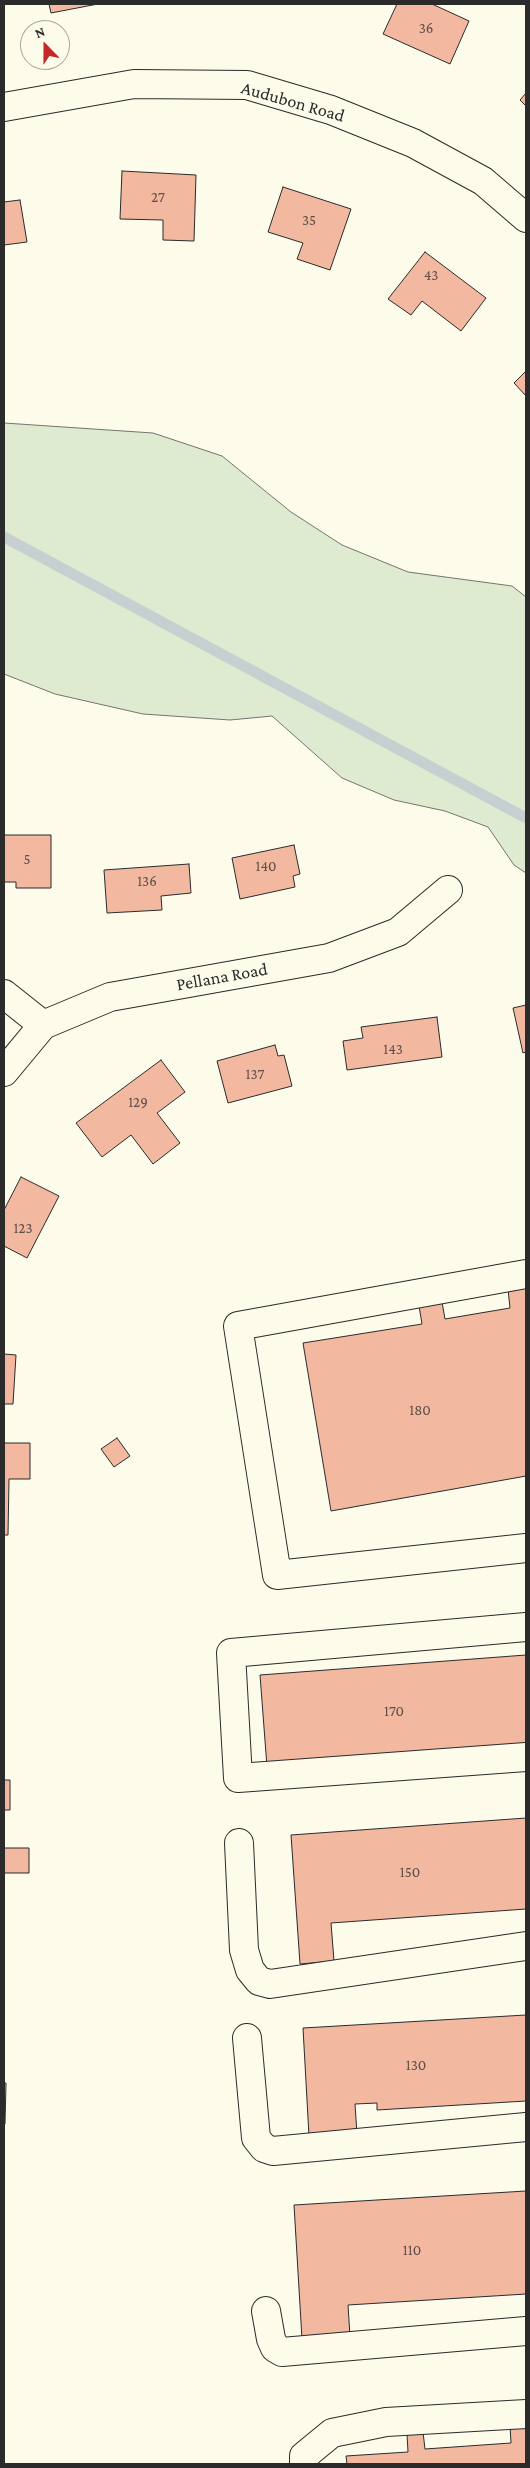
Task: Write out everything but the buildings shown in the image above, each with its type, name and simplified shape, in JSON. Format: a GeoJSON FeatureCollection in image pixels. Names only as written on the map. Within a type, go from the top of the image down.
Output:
{"type":"FeatureCollection","features":[{"type":"Feature","properties":{"kind":"street","name":"Audubon Road"},"geometry":{"type":"LineString","coordinates":[[4,107],[134,84],[247,85],[331,110],[413,143],[483,181],[526,218]]}},
{"type":"Feature","properties":{"kind":"street","name":"Pellana Road"},"geometry":{"type":"LineString","coordinates":[[4,1072],[43,1025],[110,997],[329,958],[398,932],[448,890]]}},
{"type":"Feature","properties":{"kind":"street"},"geometry":{"type":"LineString","coordinates":[[4,994],[43,1025]]}},
{"type":"Feature","properties":{"kind":"street"},"geometry":{"type":"LineString","coordinates":[[526,1274],[238,1326],[277,1576],[526,1548]]}},
{"type":"Feature","properties":{"kind":"street"},"geometry":{"type":"LineString","coordinates":[[526,1628],[231,1653],[238,1778],[526,1757]]}},
{"type":"Feature","properties":{"kind":"street"},"geometry":{"type":"LineString","coordinates":[[239,1843],[244,1950],[250,1970],[259,1981],[270,1984],[526,1946]]}},
{"type":"Feature","properties":{"kind":"street"},"geometry":{"type":"LineString","coordinates":[[247,2038],[256,2138],[264,2148],[273,2151],[526,2127]]}},
{"type":"Feature","properties":{"kind":"street"},"geometry":{"type":"LineString","coordinates":[[266,2311],[271,2339],[275,2348],[282,2352],[526,2331]]}},
{"type":"Feature","properties":{"kind":"street"},"geometry":{"type":"LineString","coordinates":[[304,2464],[304,2456],[332,2433],[386,2422],[526,2414]]}},
{"type":"Feature","properties":{"kind":"green space"},"geometry":{"type":"Polygon","coordinates":[[[4,423],[153,433],[222,456],[291,512],[342,545],[408,572],[512,586],[526,597],[526,873],[514,865],[488,827],[445,811],[394,800],[342,778],[272,716],[230,720],[143,714],[55,694],[4,674],[4,423]]]}},
{"type":"Feature","properties":{"kind":"waterway"},"geometry":{"type":"LineString","coordinates":[[4,537],[526,818]]}}]}
